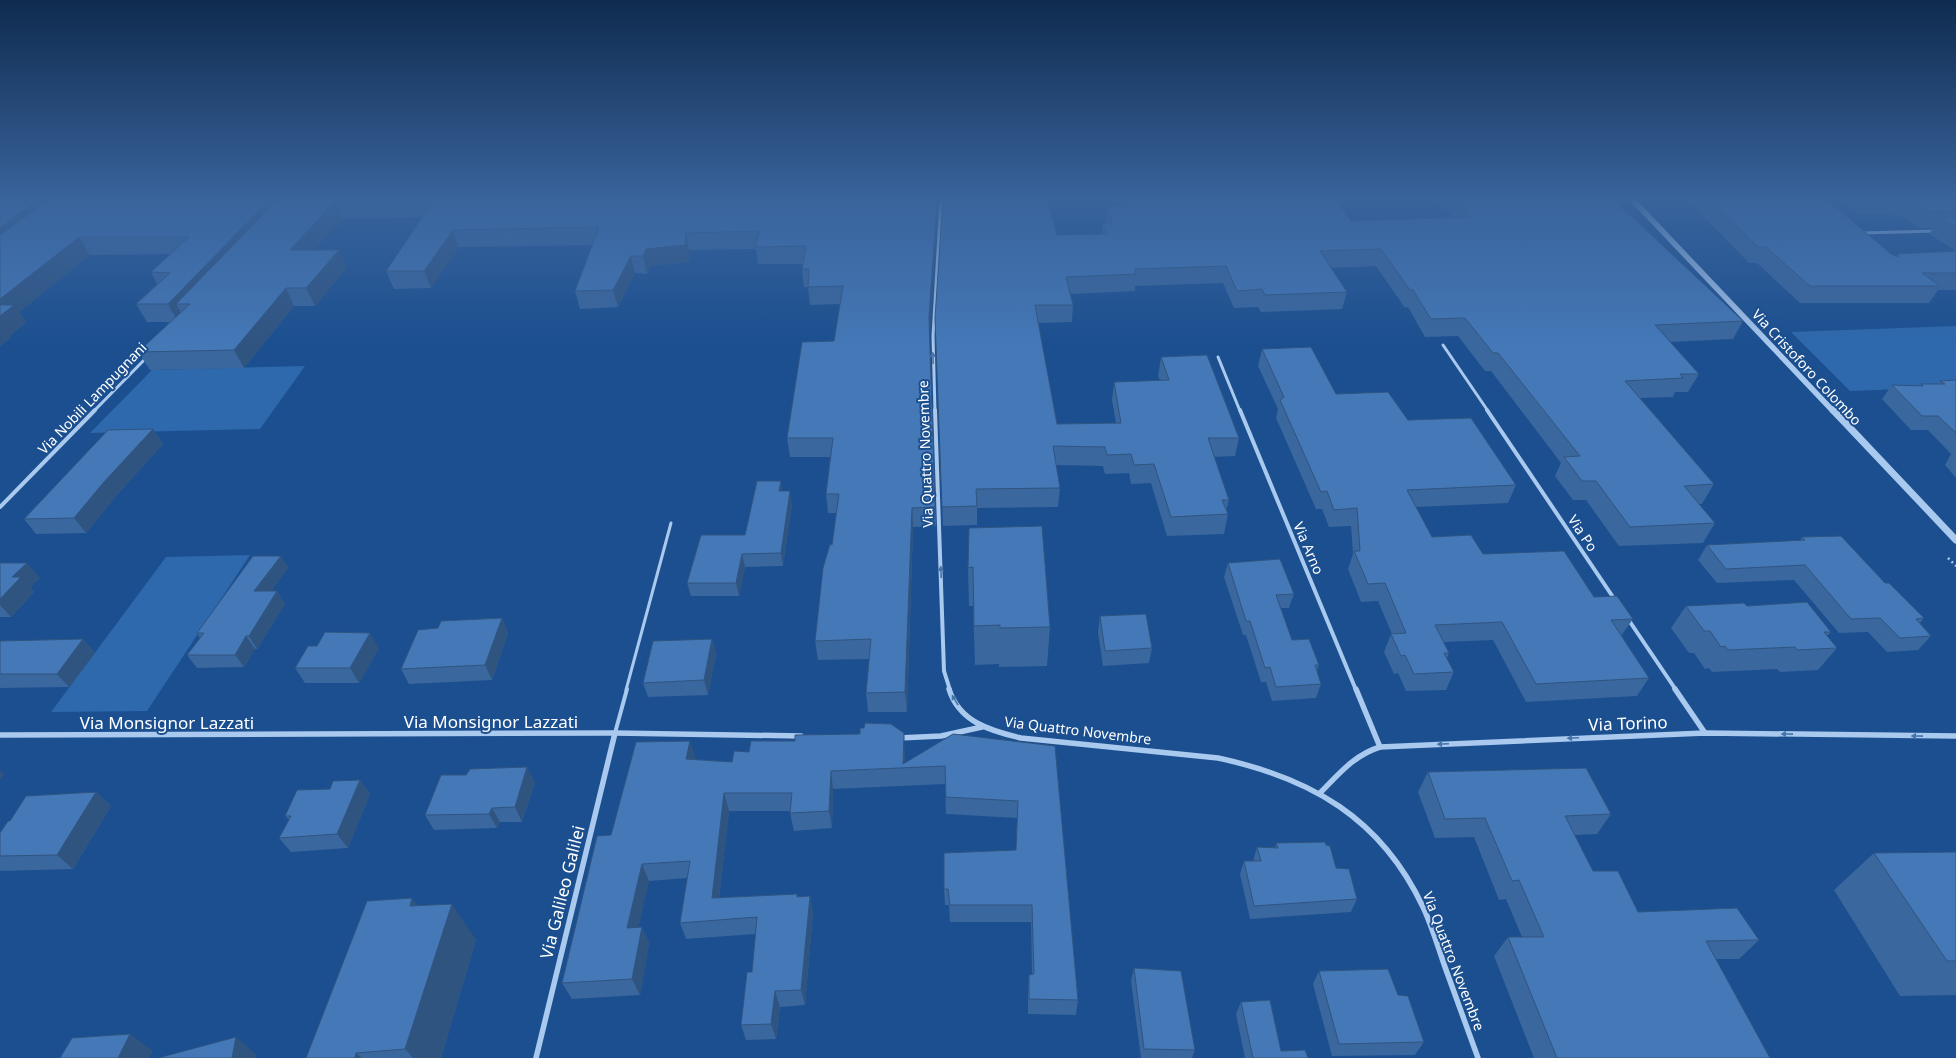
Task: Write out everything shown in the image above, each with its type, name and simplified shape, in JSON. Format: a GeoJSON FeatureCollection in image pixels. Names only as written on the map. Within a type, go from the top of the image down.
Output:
{"type":"FeatureCollection","features":[{"type":"Feature","properties":{"kind":"street","name":"Via Quattro Novembre"},"geometry":{"type":"LineString","coordinates":[[938,248],[933,336],[944,671],[952,698],[966,716],[982,727],[998,733],[1021,738],[1218,758],[1244,763],[1270,770],[1296,780],[1344,809],[1366,828],[1386,849],[1404,873],[1419,898],[1431,926],[1478,1058]]}},
{"type":"Feature","properties":{"kind":"street","name":"Via Cristoforo Colombo"},"geometry":{"type":"LineString","coordinates":[[1679,248],[1956,540]]}},
{"type":"Feature","properties":{"kind":"street","name":"Via Po"},"geometry":{"type":"LineString","coordinates":[[1443,345],[1616,602]]}},
{"type":"Feature","properties":{"kind":"street","name":"Via Nobili Lampugnani"},"geometry":{"type":"LineString","coordinates":[[0,507],[149,355]]}},
{"type":"Feature","properties":{"kind":"street","name":"Via Arno"},"geometry":{"type":"LineString","coordinates":[[1218,357],[1380,747]]}},
{"type":"Feature","properties":{"kind":"street"},"geometry":{"type":"LineString","coordinates":[[1625,615],[1706,733]]}},
{"type":"Feature","properties":{"kind":"street"},"geometry":{"type":"LineString","coordinates":[[889,738],[928,738],[958,735],[982,727]]}},
{"type":"Feature","properties":{"kind":"street","name":"Via Monsignor Lazzati"},"geometry":{"type":"LineString","coordinates":[[0,735],[615,733],[811,736]]}},
{"type":"Feature","properties":{"kind":"street","name":"Via Galileo Galilei"},"geometry":{"type":"LineString","coordinates":[[536,1058],[615,733]]}},
{"type":"Feature","properties":{"kind":"street","name":"Via Torino"},"geometry":{"type":"LineString","coordinates":[[1320,794],[1356,756],[1367,750],[1380,747],[1706,733],[1956,736]]}},
{"type":"Feature","properties":{"kind":"lane"},"geometry":{"type":"LineString","coordinates":[[615,733],[671,523]]}},
{"type":"Feature","properties":{"kind":"shaded area"},"geometry":{"type":"Polygon","coordinates":[[[1956,326],[1956,387],[1850,391],[1791,332],[1956,326]]]}},
{"type":"Feature","properties":{"kind":"shaded area"},"geometry":{"type":"Polygon","coordinates":[[[305,366],[260,429],[90,433],[152,370],[305,366]]]}},
{"type":"Feature","properties":{"kind":"shaded area"},"geometry":{"type":"Polygon","coordinates":[[[250,555],[147,711],[51,712],[166,557],[250,555]]]}},
{"type":"Feature","properties":{"kind":"building"},"geometry":{"type":"Polygon","coordinates":[[[0,248],[65,248],[0,299],[0,248]]]}},
{"type":"Feature","properties":{"kind":"building"},"geometry":{"type":"Polygon","coordinates":[[[177,248],[222,248],[168,304],[136,304],[170,273],[151,272],[177,248]]]}},
{"type":"Feature","properties":{"kind":"building"},"geometry":{"type":"Polygon","coordinates":[[[230,248],[339,250],[306,288],[286,288],[234,350],[138,352],[190,304],[176,304],[230,248]]]}},
{"type":"Feature","properties":{"kind":"building"},"geometry":{"type":"Polygon","coordinates":[[[401,248],[440,248],[424,271],[386,271],[401,248]]]}},
{"type":"Feature","properties":{"kind":"building"},"geometry":{"type":"Polygon","coordinates":[[[591,248],[652,248],[646,249],[643,256],[631,256],[613,290],[575,291],[591,248]]]}},
{"type":"Feature","properties":{"kind":"building"},"geometry":{"type":"Polygon","coordinates":[[[806,248],[934,248],[929,318],[935,507],[912,508],[905,692],[866,693],[871,639],[815,641],[823,568],[830,544],[832,545],[839,494],[826,494],[833,438],[787,438],[802,342],[834,341],[843,286],[808,287],[809,269],[802,269],[806,248]]]}},
{"type":"Feature","properties":{"kind":"building"},"geometry":{"type":"Polygon","coordinates":[[[940,248],[1666,248],[1743,321],[1655,325],[1699,374],[1680,374],[1683,378],[1625,381],[1714,484],[1684,486],[1715,523],[1630,527],[1596,481],[1582,481],[1564,457],[1580,456],[1498,353],[1493,353],[1465,318],[1431,319],[1413,290],[1410,290],[1381,249],[1320,251],[1347,292],[1265,295],[1262,289],[1237,291],[1226,266],[1135,269],[1136,274],[1066,277],[1073,305],[1035,305],[1057,424],[1121,423],[1114,382],[1169,380],[1161,357],[1207,355],[1239,438],[1208,438],[1229,500],[1222,500],[1228,514],[1171,517],[1154,464],[1134,465],[1131,454],[1107,455],[1105,447],[1053,446],[1060,488],[976,489],[977,506],[942,507],[935,318],[940,248]]]}},
{"type":"Feature","properties":{"kind":"building"},"geometry":{"type":"Polygon","coordinates":[[[1768,248],[1884,248],[1891,254],[1898,257],[1898,254],[1956,251],[1956,273],[1922,273],[1940,286],[1810,286],[1768,248]]]}},
{"type":"Feature","properties":{"kind":"building"},"geometry":{"type":"Polygon","coordinates":[[[0,305],[14,305],[0,316],[0,305]]]}},
{"type":"Feature","properties":{"kind":"building"},"geometry":{"type":"Polygon","coordinates":[[[1311,347],[1336,394],[1388,392],[1408,420],[1471,418],[1516,485],[1407,490],[1432,537],[1471,535],[1483,554],[1564,551],[1594,597],[1617,596],[1633,619],[1611,620],[1649,678],[1536,684],[1502,622],[1435,625],[1449,653],[1444,653],[1454,672],[1414,674],[1405,655],[1401,656],[1391,634],[1406,633],[1385,583],[1368,584],[1354,551],[1360,551],[1357,508],[1334,510],[1327,491],[1321,492],[1280,400],[1284,397],[1262,349],[1311,347]]]}},
{"type":"Feature","properties":{"kind":"building"},"geometry":{"type":"Polygon","coordinates":[[[1956,380],[1956,433],[1938,416],[1922,416],[1892,385],[1923,386],[1921,384],[1945,384],[1940,381],[1956,380]]]}},
{"type":"Feature","properties":{"kind":"building"},"geometry":{"type":"Polygon","coordinates":[[[153,429],[104,482],[74,518],[24,519],[108,430],[153,429]]]}},
{"type":"Feature","properties":{"kind":"building"},"geometry":{"type":"Polygon","coordinates":[[[757,481],[781,481],[779,491],[790,491],[781,553],[742,554],[736,583],[687,583],[701,535],[745,535],[757,481]]]}},
{"type":"Feature","properties":{"kind":"building"},"geometry":{"type":"Polygon","coordinates":[[[1042,526],[1050,627],[1000,628],[1000,625],[974,626],[973,567],[968,568],[969,528],[1042,526]]]}},
{"type":"Feature","properties":{"kind":"building"},"geometry":{"type":"Polygon","coordinates":[[[1841,536],[1885,583],[1889,583],[1924,618],[1916,619],[1931,636],[1900,638],[1880,618],[1851,619],[1805,565],[1726,569],[1707,545],[1805,540],[1802,537],[1841,536]]]}},
{"type":"Feature","properties":{"kind":"building"},"geometry":{"type":"Polygon","coordinates":[[[253,556],[281,556],[254,591],[277,591],[249,636],[246,636],[235,655],[187,655],[204,633],[197,633],[253,556]]]}},
{"type":"Feature","properties":{"kind":"building"},"geometry":{"type":"Polygon","coordinates":[[[1280,559],[1294,594],[1276,595],[1292,640],[1309,639],[1319,665],[1315,665],[1321,684],[1276,687],[1270,667],[1265,668],[1250,621],[1246,621],[1228,563],[1280,559]]]}},
{"type":"Feature","properties":{"kind":"building"},"geometry":{"type":"Polygon","coordinates":[[[0,563],[27,563],[12,577],[21,577],[0,599],[0,563]]]}},
{"type":"Feature","properties":{"kind":"building"},"geometry":{"type":"Polygon","coordinates":[[[1807,602],[1831,632],[1824,632],[1837,648],[1797,650],[1795,647],[1728,650],[1725,646],[1721,647],[1710,631],[1704,631],[1686,606],[1744,603],[1747,606],[1807,602]]]}},
{"type":"Feature","properties":{"kind":"building"},"geometry":{"type":"Polygon","coordinates":[[[1146,614],[1152,648],[1105,651],[1100,616],[1146,614]]]}},
{"type":"Feature","properties":{"kind":"building"},"geometry":{"type":"Polygon","coordinates":[[[502,618],[485,665],[401,669],[418,630],[438,628],[441,621],[502,618]]]}},
{"type":"Feature","properties":{"kind":"building"},"geometry":{"type":"Polygon","coordinates":[[[325,632],[370,633],[350,668],[295,668],[308,646],[317,646],[325,632]]]}},
{"type":"Feature","properties":{"kind":"building"},"geometry":{"type":"Polygon","coordinates":[[[83,639],[57,674],[0,674],[0,641],[83,639]]]}},
{"type":"Feature","properties":{"kind":"building"},"geometry":{"type":"Polygon","coordinates":[[[712,639],[704,680],[643,683],[653,641],[712,639]]]}},
{"type":"Feature","properties":{"kind":"building"},"geometry":{"type":"Polygon","coordinates":[[[865,723],[891,724],[904,733],[903,764],[953,734],[1055,746],[1078,1000],[1029,999],[1029,975],[1034,974],[1032,905],[950,905],[948,889],[944,889],[944,853],[1016,850],[1018,801],[946,797],[945,766],[831,771],[829,811],[790,813],[792,793],[724,793],[712,898],[797,894],[797,897],[810,896],[801,990],[775,991],[771,1024],[741,1025],[747,972],[752,972],[757,917],[680,923],[690,861],[642,864],[627,928],[642,927],[632,979],[562,983],[597,836],[611,835],[636,742],[690,741],[686,759],[732,762],[734,751],[749,752],[751,741],[795,741],[795,735],[860,734],[860,728],[864,728],[865,723]]]}},
{"type":"Feature","properties":{"kind":"building"},"geometry":{"type":"Polygon","coordinates":[[[527,767],[515,807],[492,808],[489,814],[425,815],[441,775],[466,775],[470,769],[527,767]]]}},
{"type":"Feature","properties":{"kind":"building"},"geometry":{"type":"Polygon","coordinates":[[[1586,768],[1611,814],[1565,816],[1593,871],[1618,871],[1638,912],[1737,908],[1759,940],[1706,941],[1770,1058],[1557,1058],[1508,937],[1544,937],[1519,880],[1512,881],[1485,818],[1445,819],[1428,772],[1586,768]]]}},
{"type":"Feature","properties":{"kind":"building"},"geometry":{"type":"Polygon","coordinates":[[[360,780],[337,834],[279,838],[291,816],[285,816],[297,790],[330,789],[333,781],[360,780]]]}},
{"type":"Feature","properties":{"kind":"building"},"geometry":{"type":"Polygon","coordinates":[[[96,792],[57,855],[0,856],[0,833],[8,821],[10,821],[26,796],[96,792]]]}},
{"type":"Feature","properties":{"kind":"building"},"geometry":{"type":"Polygon","coordinates":[[[1325,842],[1326,845],[1330,846],[1336,868],[1349,869],[1357,899],[1254,906],[1244,861],[1261,861],[1257,847],[1278,848],[1276,843],[1325,842]]]}},
{"type":"Feature","properties":{"kind":"building"},"geometry":{"type":"Polygon","coordinates":[[[1956,852],[1956,961],[1947,961],[1874,853],[1956,852]]]}},
{"type":"Feature","properties":{"kind":"building"},"geometry":{"type":"Polygon","coordinates":[[[412,898],[410,906],[452,904],[405,1049],[356,1053],[355,1058],[306,1058],[367,901],[412,898]]]}},
{"type":"Feature","properties":{"kind":"building"},"geometry":{"type":"Polygon","coordinates":[[[1134,968],[1181,971],[1195,1050],[1144,1049],[1134,968]]]}},
{"type":"Feature","properties":{"kind":"building"},"geometry":{"type":"Polygon","coordinates":[[[1388,969],[1398,995],[1408,996],[1424,1042],[1339,1044],[1319,971],[1388,969]]]}},
{"type":"Feature","properties":{"kind":"building"},"geometry":{"type":"Polygon","coordinates":[[[1270,1000],[1281,1051],[1305,1050],[1308,1058],[1253,1058],[1241,1002],[1270,1000]]]}},
{"type":"Feature","properties":{"kind":"building"},"geometry":{"type":"Polygon","coordinates":[[[130,1034],[118,1058],[60,1058],[72,1038],[130,1034]]]}},
{"type":"Feature","properties":{"kind":"building"},"geometry":{"type":"Polygon","coordinates":[[[236,1037],[232,1058],[158,1058],[236,1037]]]}}]}
